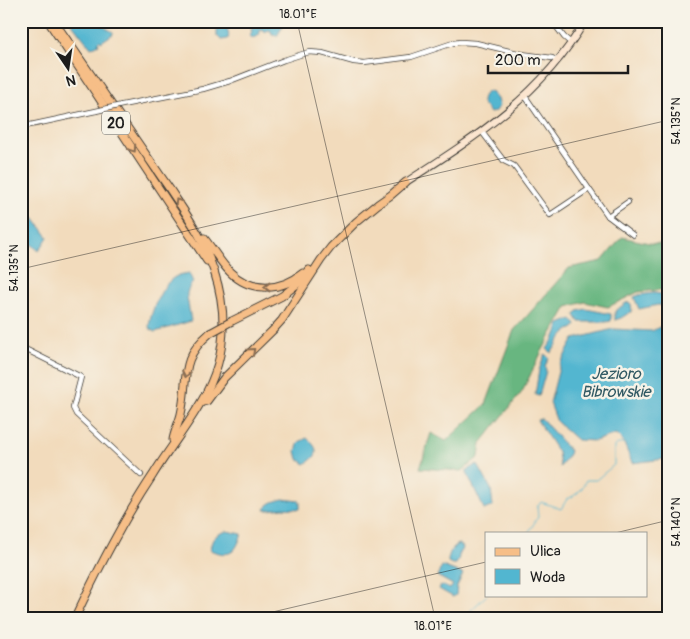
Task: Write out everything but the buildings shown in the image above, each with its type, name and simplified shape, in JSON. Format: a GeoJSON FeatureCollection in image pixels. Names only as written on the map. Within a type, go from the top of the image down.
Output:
{"type":"FeatureCollection","features":[{"type":"Feature","properties":{"kind":"main road","name":"20"},"geometry":{"type":"LineString","coordinates":[[48,21],[214,272]]}},
{"type":"Feature","properties":{"kind":"main road","name":"20"},"geometry":{"type":"LineString","coordinates":[[54,21],[169,188],[206,248],[220,295],[223,314],[222,347],[216,371],[201,403],[152,476],[117,533],[75,618]]}},
{"type":"Feature","properties":{"kind":"main road"},"geometry":{"type":"LineString","coordinates":[[173,444],[173,438],[181,414],[188,364],[199,343],[210,333],[289,291],[300,282],[321,253],[353,219],[385,193],[406,182],[482,132],[507,112],[558,61],[572,43],[585,21]]}},
{"type":"Feature","properties":{"kind":"main road"},"geometry":{"type":"LineString","coordinates":[[201,403],[207,401],[224,378],[282,320],[321,260],[342,235],[406,182]]}},
{"type":"Feature","properties":{"kind":"main road"},"geometry":{"type":"LineString","coordinates":[[187,216],[223,264],[235,276],[246,283],[262,287],[282,285],[296,279],[306,269],[310,268]]}},
{"type":"Feature","properties":{"kind":"street"},"geometry":{"type":"LineString","coordinates":[[552,21],[564,37],[572,43]]}},
{"type":"Feature","properties":{"kind":"street"},"geometry":{"type":"LineString","coordinates":[[21,127],[203,89],[309,52],[322,53],[364,63],[411,57],[461,42],[476,43],[522,54],[552,58],[558,61]]}},
{"type":"Feature","properties":{"kind":"street"},"geometry":{"type":"LineString","coordinates":[[525,96],[608,216],[633,235]]}},
{"type":"Feature","properties":{"kind":"street"},"geometry":{"type":"LineString","coordinates":[[482,132],[504,161],[514,166],[550,215],[588,189]]}},
{"type":"Feature","properties":{"kind":"street"},"geometry":{"type":"LineString","coordinates":[[608,216],[628,202]]}},
{"type":"Feature","properties":{"kind":"street"},"geometry":{"type":"LineString","coordinates":[[21,347],[81,377],[74,408],[76,414],[141,475]]}},
{"type":"Feature","properties":{"kind":"green space"},"geometry":{"type":"Polygon","coordinates":[[[622,237],[669,245],[669,289],[638,292],[608,307],[585,302],[567,307],[542,351],[522,392],[481,443],[479,457],[462,471],[420,468],[431,433],[446,441],[486,404],[514,330],[569,268],[602,261],[622,237]]]}},
{"type":"Feature","properties":{"kind":"water"},"geometry":{"type":"Polygon","coordinates":[[[70,21],[94,21],[113,32],[113,34],[101,42],[100,40],[99,44],[91,48],[70,21]]]}},
{"type":"Feature","properties":{"kind":"water"},"geometry":{"type":"Polygon","coordinates":[[[262,21],[283,21],[284,24],[277,36],[272,35],[271,31],[268,30],[266,32],[262,29],[259,35],[252,38],[250,36],[252,31],[250,29],[256,25],[258,27],[262,21]]]}},
{"type":"Feature","properties":{"kind":"water"},"geometry":{"type":"Polygon","coordinates":[[[222,23],[228,30],[228,39],[221,40],[217,36],[217,30],[222,23]]]}},
{"type":"Feature","properties":{"kind":"water"},"geometry":{"type":"Polygon","coordinates":[[[490,91],[497,99],[499,106],[494,112],[490,113],[482,103],[482,98],[490,91]]]}},
{"type":"Feature","properties":{"kind":"water"},"geometry":{"type":"Polygon","coordinates":[[[34,218],[48,237],[39,251],[21,235],[21,222],[34,218]]]}},
{"type":"Feature","properties":{"kind":"water"},"geometry":{"type":"Polygon","coordinates":[[[189,273],[193,282],[188,289],[187,295],[191,321],[155,332],[149,328],[150,322],[154,307],[162,291],[172,279],[189,273]]]}},
{"type":"Feature","properties":{"kind":"water"},"geometry":{"type":"Polygon","coordinates":[[[654,293],[669,295],[669,306],[658,305],[639,309],[634,297],[654,293]]]}},
{"type":"Feature","properties":{"kind":"water"},"geometry":{"type":"Polygon","coordinates":[[[629,302],[632,311],[615,320],[615,311],[629,302]]]}},
{"type":"Feature","properties":{"kind":"water"},"geometry":{"type":"Polygon","coordinates":[[[586,309],[611,314],[611,321],[579,322],[575,315],[578,311],[586,309]]]}},
{"type":"Feature","properties":{"kind":"water"},"geometry":{"type":"Polygon","coordinates":[[[572,319],[576,325],[563,335],[551,353],[547,349],[555,337],[560,324],[572,319]]]}},
{"type":"Feature","properties":{"kind":"water","name":"Jezioro Bibrowskie"},"geometry":{"type":"Polygon","coordinates":[[[669,322],[669,456],[664,459],[632,463],[623,441],[616,434],[595,441],[577,440],[557,422],[550,403],[560,364],[574,339],[613,329],[652,331],[669,322]]]}},
{"type":"Feature","properties":{"kind":"water"},"geometry":{"type":"Polygon","coordinates":[[[545,354],[549,358],[545,366],[546,371],[539,396],[535,395],[539,370],[545,354]]]}},
{"type":"Feature","properties":{"kind":"water"},"geometry":{"type":"Polygon","coordinates":[[[540,419],[570,451],[560,467],[558,452],[537,420],[540,419]]]}},
{"type":"Feature","properties":{"kind":"water"},"geometry":{"type":"Polygon","coordinates":[[[307,438],[314,445],[316,452],[313,458],[305,464],[298,459],[296,451],[299,442],[307,438]]]}},
{"type":"Feature","properties":{"kind":"water"},"geometry":{"type":"Polygon","coordinates":[[[477,464],[491,489],[493,506],[486,509],[484,509],[467,473],[467,470],[477,464]]]}},
{"type":"Feature","properties":{"kind":"water"},"geometry":{"type":"Polygon","coordinates":[[[283,499],[300,501],[300,509],[265,510],[270,504],[283,499]]]}},
{"type":"Feature","properties":{"kind":"water"},"geometry":{"type":"Polygon","coordinates":[[[227,531],[242,534],[234,550],[223,554],[210,550],[215,537],[227,531]]]}},
{"type":"Feature","properties":{"kind":"water"},"geometry":{"type":"Polygon","coordinates":[[[459,544],[463,547],[462,551],[460,551],[456,564],[452,564],[448,562],[450,554],[452,549],[459,544]]]}},
{"type":"Feature","properties":{"kind":"water"},"geometry":{"type":"Polygon","coordinates":[[[442,566],[463,574],[457,586],[456,595],[453,597],[439,589],[441,585],[450,589],[453,585],[437,576],[442,566]]]}},
{"type":"Feature","properties":{"kind":"waterway"},"geometry":{"type":"LineString","coordinates":[[529,532],[538,517],[537,507],[541,502],[561,509],[567,499],[581,489],[586,480],[596,480],[614,465],[614,447],[624,443]]}},
{"type":"Feature","properties":{"kind":"waterway"},"geometry":{"type":"LineString","coordinates":[[469,618],[470,611],[486,596]]}}]}
